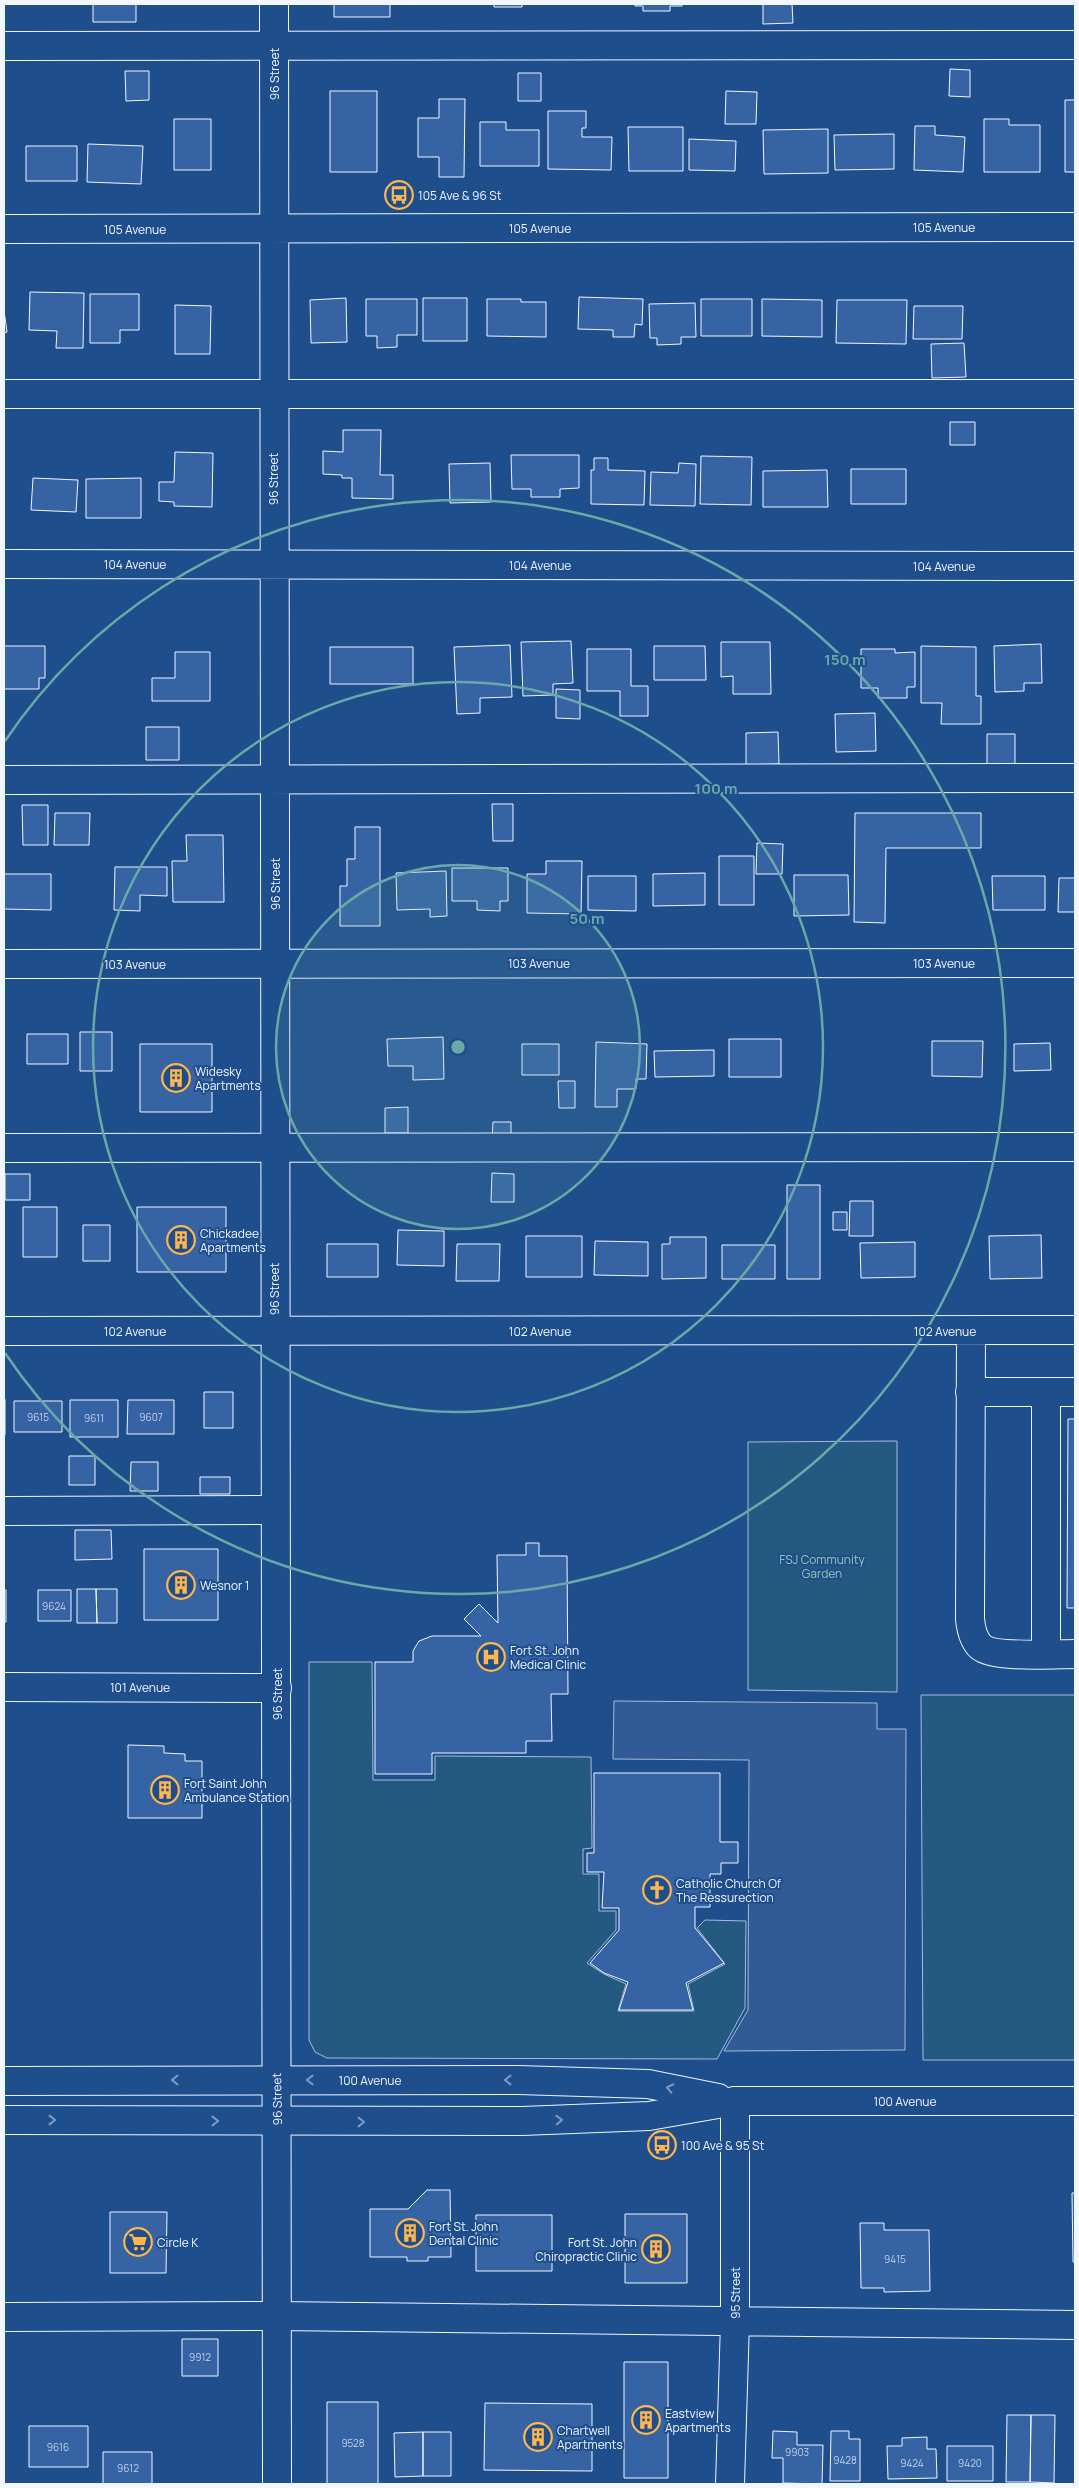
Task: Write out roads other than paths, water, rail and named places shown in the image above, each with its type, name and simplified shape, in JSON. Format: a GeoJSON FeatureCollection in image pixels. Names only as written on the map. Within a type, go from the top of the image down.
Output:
{"type":"FeatureCollection","features":[{"type":"Feature","properties":{"kind":"street","name":"96 Street"},"geometry":{"type":"LineString","coordinates":[[274,4],[276,963],[274,1510],[277,1688],[277,2484]]}},
{"type":"Feature","properties":{"kind":"street"},"geometry":{"type":"LineString","coordinates":[[4,46],[1075,45]]}},
{"type":"Feature","properties":{"kind":"street","name":"105 Avenue"},"geometry":{"type":"LineString","coordinates":[[4,229],[1075,227]]}},
{"type":"Feature","properties":{"kind":"street"},"geometry":{"type":"LineString","coordinates":[[4,394],[1075,394]]}},
{"type":"Feature","properties":{"kind":"street","name":"104 Avenue"},"geometry":{"type":"LineString","coordinates":[[4,564],[1075,566]]}},
{"type":"Feature","properties":{"kind":"street"},"geometry":{"type":"LineString","coordinates":[[4,780],[1075,778]]}},
{"type":"Feature","properties":{"kind":"street","name":"103 Avenue"},"geometry":{"type":"LineString","coordinates":[[4,964],[1075,963]]}},
{"type":"Feature","properties":{"kind":"street"},"geometry":{"type":"LineString","coordinates":[[4,1148],[1075,1147]]}},
{"type":"Feature","properties":{"kind":"street","name":"102 Avenue"},"geometry":{"type":"LineString","coordinates":[[4,1332],[1075,1330]]}},
{"type":"Feature","properties":{"kind":"street"},"geometry":{"type":"LineString","coordinates":[[971,1331],[970,1619],[972,1634],[982,1647],[994,1653],[1075,1654]]}},
{"type":"Feature","properties":{"kind":"street"},"geometry":{"type":"LineString","coordinates":[[970,1392],[1075,1392]]}},
{"type":"Feature","properties":{"kind":"street"},"geometry":{"type":"LineString","coordinates":[[1046,1392],[1046,1654]]}},
{"type":"Feature","properties":{"kind":"street"},"geometry":{"type":"LineString","coordinates":[[4,1510],[274,1510]]}},
{"type":"Feature","properties":{"kind":"street","name":"101 Avenue"},"geometry":{"type":"LineString","coordinates":[[4,1687],[277,1688]]}},
{"type":"Feature","properties":{"kind":"street","name":"100 Avenue"},"geometry":{"type":"LineString","coordinates":[[4,2081],[518,2080],[648,2084],[735,2102]]}},
{"type":"Feature","properties":{"kind":"street","name":"100 Avenue"},"geometry":{"type":"LineString","coordinates":[[4,2120],[522,2121],[649,2116],[735,2102],[1075,2101]]}},
{"type":"Feature","properties":{"kind":"street","name":"95 Street"},"geometry":{"type":"LineString","coordinates":[[730,2484],[735,2322],[735,2102]]}},
{"type":"Feature","properties":{"kind":"street"},"geometry":{"type":"LineString","coordinates":[[4,2317],[276,2316],[1075,2325]]}},
{"type":"Feature","properties":{"kind":"place","name":"105 Ave & 96 St"},"geometry":{"type":"Point","coordinates":[399,195]}},
{"type":"Feature","properties":{"kind":"place","name":"Widesky Apartments"},"geometry":{"type":"Point","coordinates":[176,1078]}},
{"type":"Feature","properties":{"kind":"place","name":"Chickadee Apartments"},"geometry":{"type":"Point","coordinates":[181,1240]}},
{"type":"Feature","properties":{"kind":"place","name":"Wesnor 1"},"geometry":{"type":"Point","coordinates":[181,1585]}},
{"type":"Feature","properties":{"kind":"place","name":"Fort St. John Medical Clinic"},"geometry":{"type":"Point","coordinates":[491,1657]}},
{"type":"Feature","properties":{"kind":"place","name":"Fort Saint John Ambulance Station"},"geometry":{"type":"Point","coordinates":[165,1790]}},
{"type":"Feature","properties":{"kind":"place","name":"Catholic Church Of The Ressurection"},"geometry":{"type":"Point","coordinates":[657,1890]}},
{"type":"Feature","properties":{"kind":"place","name":"100 Ave & 95 St"},"geometry":{"type":"Point","coordinates":[662,2145]}},
{"type":"Feature","properties":{"kind":"place","name":"Fort St. John Dental Clinic"},"geometry":{"type":"Point","coordinates":[410,2233]}},
{"type":"Feature","properties":{"kind":"place","name":"Circle K"},"geometry":{"type":"Point","coordinates":[138,2242]}},
{"type":"Feature","properties":{"kind":"place","name":"Fort St. John Chiropractic Clinic"},"geometry":{"type":"Point","coordinates":[656,2249]}},
{"type":"Feature","properties":{"kind":"place","name":"Eastview Apartments"},"geometry":{"type":"Point","coordinates":[646,2420]}},
{"type":"Feature","properties":{"kind":"place","name":"Chartwell Apartments"},"geometry":{"type":"Point","coordinates":[538,2437]}},
{"type":"Feature","properties":{"kind":"park label","name":"FSJ Community Garden"},"geometry":{"type":"Point","coordinates":[822,1566]}}]}
